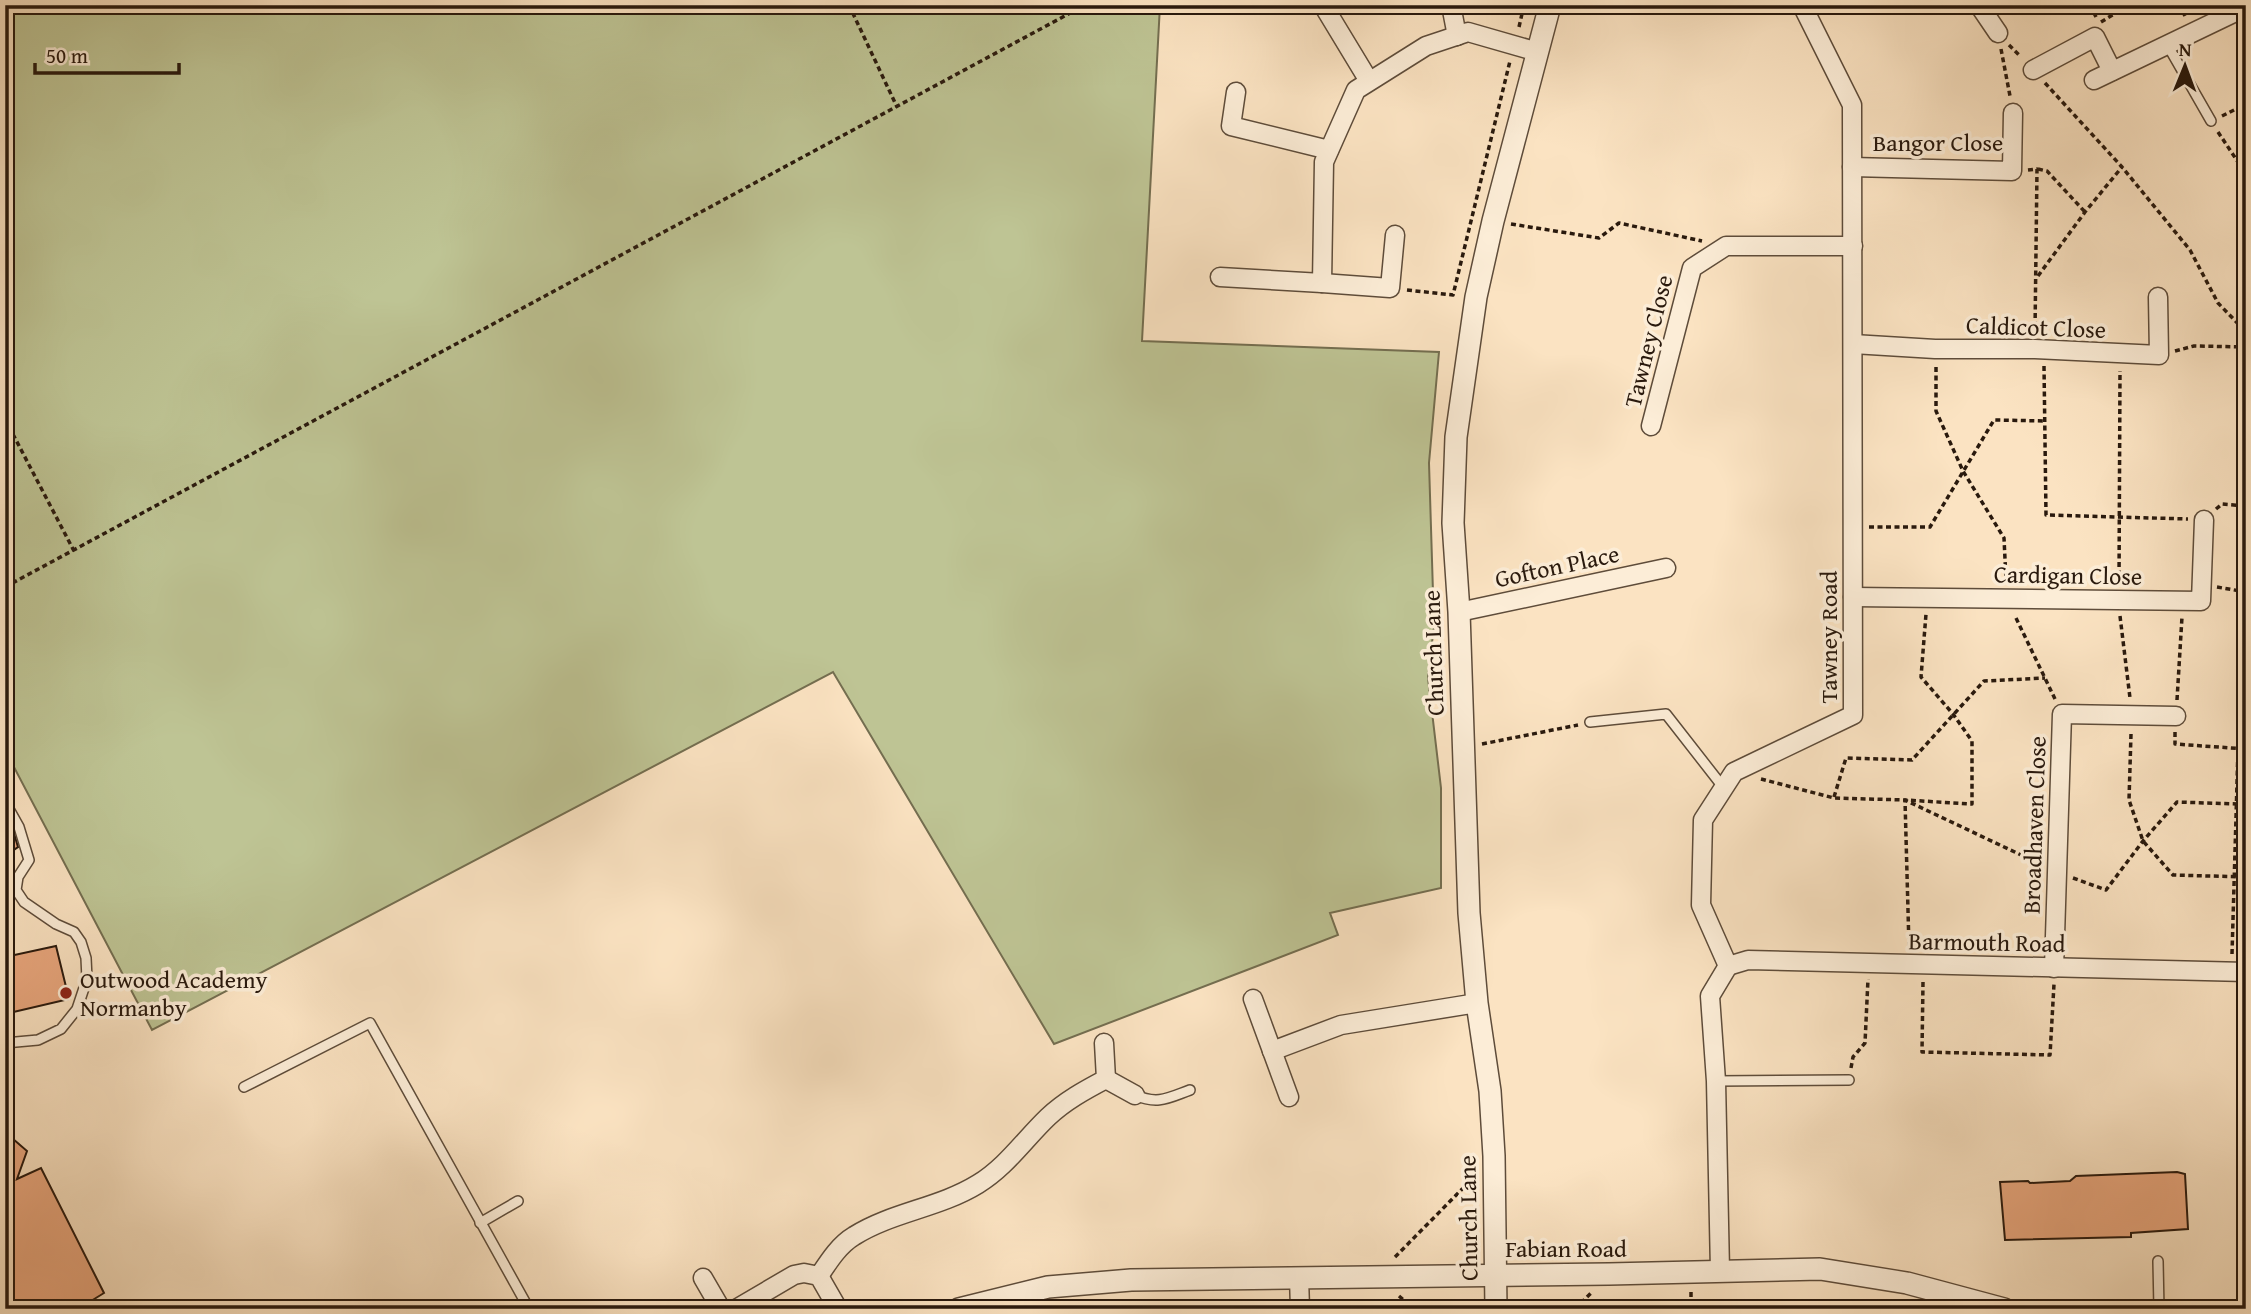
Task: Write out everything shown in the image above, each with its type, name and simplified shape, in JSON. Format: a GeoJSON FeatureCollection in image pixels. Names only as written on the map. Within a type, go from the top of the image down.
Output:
{"type":"FeatureCollection","features":[{"type":"Feature","properties":{"kind":"street"},"geometry":{"type":"LineString","coordinates":[[1323,5],[1369,81]]}},
{"type":"Feature","properties":{"kind":"street"},"geometry":{"type":"LineString","coordinates":[[1451,5],[1457,36]]}},
{"type":"Feature","properties":{"kind":"street","name":"Church Lane"},"geometry":{"type":"LineString","coordinates":[[1496,1309],[1494,1156],[1490,1091],[1477,1003],[1469,913],[1459,612],[1453,523],[1456,437],[1476,297],[1549,5]]}},
{"type":"Feature","properties":{"kind":"street","name":"Tawney Road"},"geometry":{"type":"LineString","coordinates":[[1728,966],[1701,905],[1703,820],[1734,772],[1853,715],[1852,106],[1802,5]]}},
{"type":"Feature","properties":{"kind":"street"},"geometry":{"type":"LineString","coordinates":[[1979,5],[1998,33]]}},
{"type":"Feature","properties":{"kind":"street"},"geometry":{"type":"LineString","coordinates":[[2094,80],[2246,7]]}},
{"type":"Feature","properties":{"kind":"street"},"geometry":{"type":"LineString","coordinates":[[2033,69],[2097,30],[2112,71]]}},
{"type":"Feature","properties":{"kind":"street"},"geometry":{"type":"LineString","coordinates":[[1322,283],[1324,162],[1356,90],[1426,46],[1468,32],[1538,52]]}},
{"type":"Feature","properties":{"kind":"street"},"geometry":{"type":"LineString","coordinates":[[1236,92],[1231,126],[1329,150]]}},
{"type":"Feature","properties":{"kind":"street","name":"Bangor Close"},"geometry":{"type":"LineString","coordinates":[[1852,167],[2012,171],[2013,113]]}},
{"type":"Feature","properties":{"kind":"street"},"geometry":{"type":"LineString","coordinates":[[1220,277],[1390,288],[1395,235]]}},
{"type":"Feature","properties":{"kind":"street"},"geometry":{"type":"LineString","coordinates":[[1726,246],[1853,246]]}},
{"type":"Feature","properties":{"kind":"street","name":"Tawney Close"},"geometry":{"type":"LineString","coordinates":[[1651,426],[1692,268],[1726,246]]}},
{"type":"Feature","properties":{"kind":"street"},"geometry":{"type":"LineString","coordinates":[[2158,297],[2159,355]]}},
{"type":"Feature","properties":{"kind":"street","name":"Caldicot Close"},"geometry":{"type":"LineString","coordinates":[[1853,344],[2159,355]]}},
{"type":"Feature","properties":{"kind":"street"},"geometry":{"type":"LineString","coordinates":[[2183,601],[2201,601],[2204,520]]}},
{"type":"Feature","properties":{"kind":"street","name":"Gofton Place"},"geometry":{"type":"LineString","coordinates":[[1459,612],[1665,568]]}},
{"type":"Feature","properties":{"kind":"street","name":"Cardigan Close"},"geometry":{"type":"LineString","coordinates":[[1853,597],[2183,601]]}},
{"type":"Feature","properties":{"kind":"street","name":"Broadhaven Close"},"geometry":{"type":"LineString","coordinates":[[2054,968],[2062,714],[2176,716]]}},
{"type":"Feature","properties":{"kind":"street","name":"Barmouth Road"},"geometry":{"type":"LineString","coordinates":[[1728,966],[1748,960],[2239,972]]}},
{"type":"Feature","properties":{"kind":"street"},"geometry":{"type":"LineString","coordinates":[[1720,1271],[1716,1081],[1710,996],[1728,966]]}},
{"type":"Feature","properties":{"kind":"street"},"geometry":{"type":"LineString","coordinates":[[1253,999],[1289,1097]]}},
{"type":"Feature","properties":{"kind":"street"},"geometry":{"type":"LineString","coordinates":[[1272,1051],[1341,1025],[1477,1003]]}},
{"type":"Feature","properties":{"kind":"street"},"geometry":{"type":"LineString","coordinates":[[1104,1043],[1105,1079]]}},
{"type":"Feature","properties":{"kind":"street"},"geometry":{"type":"LineString","coordinates":[[1105,1079],[1135,1095]]}},
{"type":"Feature","properties":{"kind":"street"},"geometry":{"type":"LineString","coordinates":[[819,1276],[840,1248],[870,1227],[938,1204],[980,1183],[1011,1158],[1056,1110],[1105,1079]]}},
{"type":"Feature","properties":{"kind":"street","name":"Fabian Road"},"geometry":{"type":"LineString","coordinates":[[960,1309],[1048,1287],[1131,1280],[1820,1269],[1907,1283],[2004,1309]]}},
{"type":"Feature","properties":{"kind":"street"},"geometry":{"type":"LineString","coordinates":[[736,1309],[794,1275],[813,1273],[819,1276],[838,1309]]}},
{"type":"Feature","properties":{"kind":"street"},"geometry":{"type":"LineString","coordinates":[[1299,1277],[1300,1309]]}},
{"type":"Feature","properties":{"kind":"street"},"geometry":{"type":"LineString","coordinates":[[703,1278],[721,1309]]}},
{"type":"Feature","properties":{"kind":"lane"},"geometry":{"type":"LineString","coordinates":[[2168,46],[2211,121]]}},
{"type":"Feature","properties":{"kind":"lane"},"geometry":{"type":"LineString","coordinates":[[1590,722],[1666,714],[1723,787]]}},
{"type":"Feature","properties":{"kind":"lane"},"geometry":{"type":"LineString","coordinates":[[5,802],[19,827],[29,860],[18,877],[16,890],[24,902],[74,932],[81,942],[86,958],[87,979],[77,1009],[61,1029],[38,1040],[5,1043]]}},
{"type":"Feature","properties":{"kind":"lane"},"geometry":{"type":"LineString","coordinates":[[244,1087],[370,1023],[529,1309]]}},
{"type":"Feature","properties":{"kind":"lane"},"geometry":{"type":"LineString","coordinates":[[1716,1081],[1849,1080]]}},
{"type":"Feature","properties":{"kind":"lane"},"geometry":{"type":"LineString","coordinates":[[1135,1095],[1149,1101],[1162,1101],[1190,1090]]}},
{"type":"Feature","properties":{"kind":"lane"},"geometry":{"type":"LineString","coordinates":[[480,1223],[518,1201]]}},
{"type":"Feature","properties":{"kind":"lane"},"geometry":{"type":"LineString","coordinates":[[2158,1261],[2159,1309]]}},
{"type":"Feature","properties":{"kind":"path"},"geometry":{"type":"LineString","coordinates":[[849,5],[897,107]]}},
{"type":"Feature","properties":{"kind":"path"},"geometry":{"type":"LineString","coordinates":[[5,587],[1085,5]]}},
{"type":"Feature","properties":{"kind":"path"},"geometry":{"type":"LineString","coordinates":[[1390,288],[1453,295],[1524,5]]}},
{"type":"Feature","properties":{"kind":"path"},"geometry":{"type":"LineString","coordinates":[[2090,5],[2097,30],[2129,5]]}},
{"type":"Feature","properties":{"kind":"path"},"geometry":{"type":"LineString","coordinates":[[1998,33],[2122,167],[2190,250],[2218,303],[2246,332]]}},
{"type":"Feature","properties":{"kind":"path"},"geometry":{"type":"LineString","coordinates":[[1998,33],[2013,113]]}},
{"type":"Feature","properties":{"kind":"path"},"geometry":{"type":"LineString","coordinates":[[2246,104],[2211,121],[2246,174]]}},
{"type":"Feature","properties":{"kind":"path"},"geometry":{"type":"LineString","coordinates":[[2037,277],[2122,167]]}},
{"type":"Feature","properties":{"kind":"path"},"geometry":{"type":"LineString","coordinates":[[2037,169],[2039,349],[2047,421],[2046,514],[2204,520],[2222,504],[2246,506]]}},
{"type":"Feature","properties":{"kind":"path"},"geometry":{"type":"LineString","coordinates":[[2012,171],[2046,171],[2085,212]]}},
{"type":"Feature","properties":{"kind":"path"},"geometry":{"type":"LineString","coordinates":[[1472,216],[1598,238],[1619,222],[1726,246]]}},
{"type":"Feature","properties":{"kind":"path"},"geometry":{"type":"LineString","coordinates":[[2159,355],[2194,346],[2246,347]]}},
{"type":"Feature","properties":{"kind":"path"},"geometry":{"type":"LineString","coordinates":[[1936,349],[1936,411],[1963,471],[2004,538],[2007,599],[2062,714]]}},
{"type":"Feature","properties":{"kind":"path"},"geometry":{"type":"LineString","coordinates":[[2120,355],[2119,600],[2132,716],[2129,800],[2143,841],[2173,875],[2246,877]]}},
{"type":"Feature","properties":{"kind":"path"},"geometry":{"type":"LineString","coordinates":[[5,419],[74,551]]}},
{"type":"Feature","properties":{"kind":"path"},"geometry":{"type":"LineString","coordinates":[[1853,527],[1930,527],[1994,420],[2047,421]]}},
{"type":"Feature","properties":{"kind":"path"},"geometry":{"type":"LineString","coordinates":[[2201,585],[2246,592]]}},
{"type":"Feature","properties":{"kind":"path"},"geometry":{"type":"LineString","coordinates":[[1734,772],[1834,798],[1972,804],[1972,741],[1921,677],[1927,598]]}},
{"type":"Feature","properties":{"kind":"path"},"geometry":{"type":"LineString","coordinates":[[2183,601],[2175,744],[2246,749]]}},
{"type":"Feature","properties":{"kind":"path"},"geometry":{"type":"LineString","coordinates":[[2239,972],[2235,876],[2238,748],[2246,610]]}},
{"type":"Feature","properties":{"kind":"path"},"geometry":{"type":"LineString","coordinates":[[1834,798],[1846,758],[1912,760],[1984,681],[2045,678]]}},
{"type":"Feature","properties":{"kind":"path"},"geometry":{"type":"LineString","coordinates":[[1463,748],[1590,722]]}},
{"type":"Feature","properties":{"kind":"path"},"geometry":{"type":"LineString","coordinates":[[1905,800],[2058,873],[2106,890],[2177,802],[2237,804]]}},
{"type":"Feature","properties":{"kind":"path"},"geometry":{"type":"LineString","coordinates":[[1905,800],[1909,952],[1923,952],[1922,1052],[2050,1055],[2054,968]]}},
{"type":"Feature","properties":{"kind":"path"},"geometry":{"type":"LineString","coordinates":[[1849,1080],[1853,1057],[1866,1043],[1869,964]]}},
{"type":"Feature","properties":{"kind":"path"},"geometry":{"type":"LineString","coordinates":[[1414,1309],[1377,1276],[1494,1156]]}},
{"type":"Feature","properties":{"kind":"green space"},"geometry":{"type":"Polygon","coordinates":[[[5,5],[1160,5],[1142,341],[1439,352],[1429,463],[1434,625],[1428,678],[1441,788],[1441,888],[1330,913],[1338,935],[1054,1044],[833,672],[152,1030],[5,750],[5,5]]]}},
{"type":"Feature","properties":{"kind":"building"},"geometry":{"type":"Polygon","coordinates":[[[5,819],[13,830],[18,847],[5,856],[5,819]]]}},
{"type":"Feature","properties":{"kind":"building"},"geometry":{"type":"Polygon","coordinates":[[[56,946],[69,999],[5,1014],[5,957],[56,946]]]}},
{"type":"Feature","properties":{"kind":"building"},"geometry":{"type":"Polygon","coordinates":[[[5,1132],[27,1151],[17,1179],[41,1168],[104,1293],[78,1309],[72,1301],[48,1302],[47,1309],[12,1309],[5,1264],[5,1132]]]}},
{"type":"Feature","properties":{"kind":"building"},"geometry":{"type":"Polygon","coordinates":[[[2177,1172],[2185,1174],[2188,1229],[2131,1233],[2131,1237],[2005,1240],[2000,1182],[2070,1181],[2076,1176],[2177,1172]]]}},
{"type":"Feature","properties":{"kind":"place","name":"Outwood Academy Normanby"},"geometry":{"type":"Point","coordinates":[66,993]}}]}
